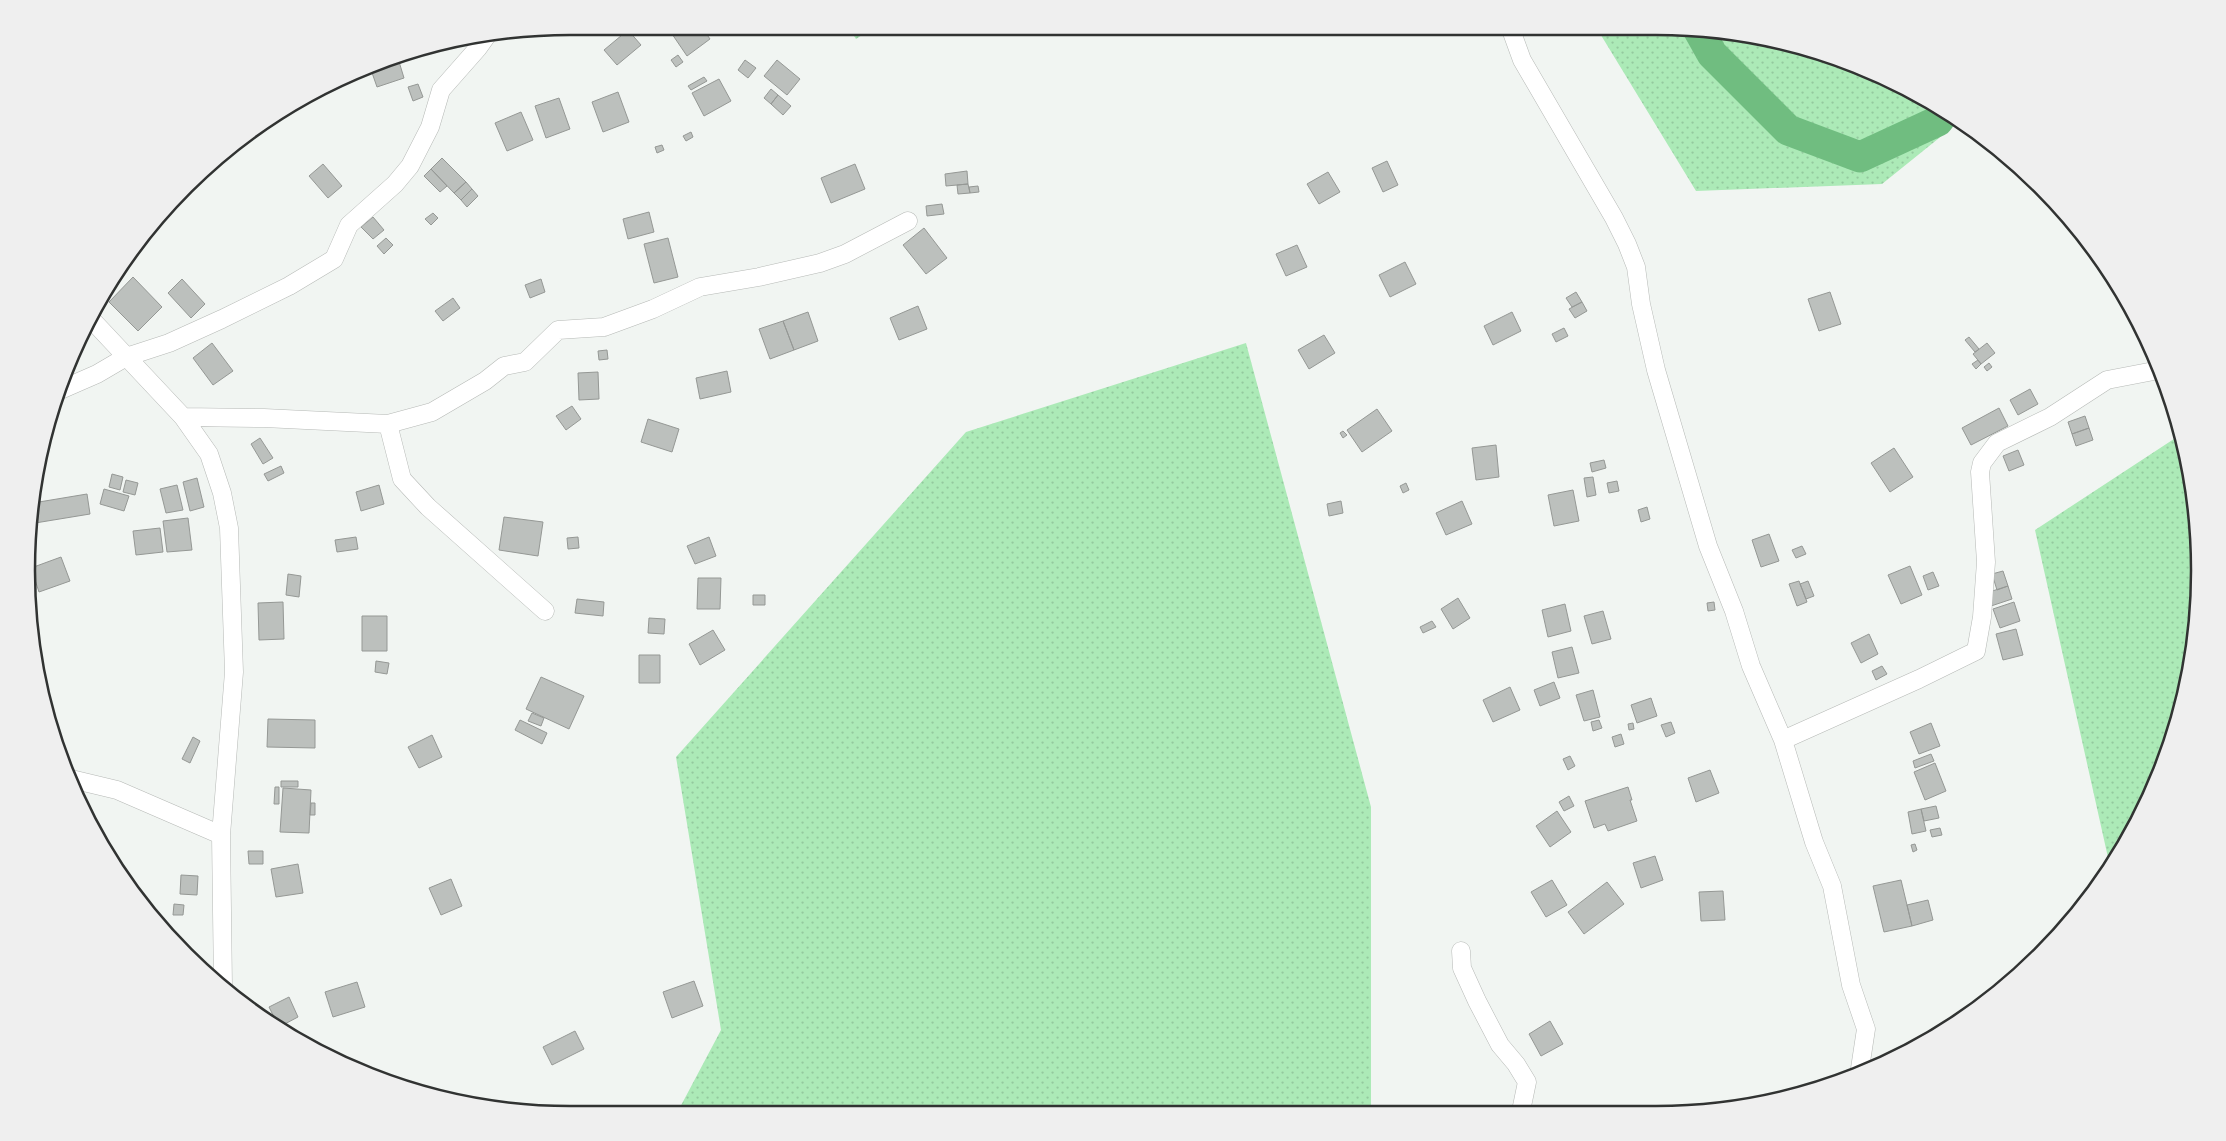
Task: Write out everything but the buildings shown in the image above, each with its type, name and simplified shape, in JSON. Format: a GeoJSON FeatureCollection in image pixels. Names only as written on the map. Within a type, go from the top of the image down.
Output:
{"type":"FeatureCollection","features":[{"type":"Feature","properties":{"kind":"street"},"geometry":{"type":"LineString","coordinates":[[1513,35],[1522,60],[1628,244],[1636,267],[1641,304],[1656,370],[1688,483],[1751,666],[1783,740],[1814,842],[1832,886],[1851,985],[1866,1029],[1860,1065]]}},
{"type":"Feature","properties":{"kind":"street"},"geometry":{"type":"LineString","coordinates":[[68,387],[97,374],[126,357],[168,343],[222,319],[289,286],[334,259],[349,225],[395,184],[410,166],[430,127],[441,90],[482,43]]}},
{"type":"Feature","properties":{"kind":"street"},"geometry":{"type":"LineString","coordinates":[[183,416],[388,424],[432,412],[485,381],[504,366],[525,362],[558,330],[604,327],[700,287],[759,277],[820,262],[845,254],[908,221]]}},
{"type":"Feature","properties":{"kind":"street"},"geometry":{"type":"LineString","coordinates":[[96,324],[183,416],[209,454],[222,493],[230,528],[234,672],[220,835],[223,978]]}},
{"type":"Feature","properties":{"kind":"street"},"geometry":{"type":"LineString","coordinates":[[1783,740],[1919,679],[1976,651],[1982,617],[1986,562],[1980,472],[1982,463],[1998,443],[2050,417],[2107,380],[2152,371]]}},
{"type":"Feature","properties":{"kind":"street"},"geometry":{"type":"LineString","coordinates":[[388,424],[402,479],[428,507],[545,611]]}},
{"type":"Feature","properties":{"kind":"street"},"geometry":{"type":"LineString","coordinates":[[78,781],[117,790],[220,835]]}},
{"type":"Feature","properties":{"kind":"street"},"geometry":{"type":"LineString","coordinates":[[1461,951],[1462,968],[1477,1001],[1500,1045],[1516,1064],[1527,1082],[1522,1106]]}},
{"type":"Feature","properties":{"kind":"green space"},"geometry":{"type":"Polygon","coordinates":[[[853,35],[862,35],[856,39],[853,35]]]}},
{"type":"Feature","properties":{"kind":"green space"},"geometry":{"type":"Polygon","coordinates":[[[1601,35],[1691,36],[1760,45],[1794,53],[1828,63],[1892,90],[1954,126],[1882,184],[1696,191],[1601,35]]]}},
{"type":"Feature","properties":{"kind":"green space"},"geometry":{"type":"Polygon","coordinates":[[[1246,343],[1371,807],[1371,1106],[681,1106],[721,1030],[676,757],[966,432],[1246,343]]]}},
{"type":"Feature","properties":{"kind":"green space"},"geometry":{"type":"Polygon","coordinates":[[[2175,439],[2186,501],[2190,535],[2191,570],[2190,606],[2181,675],[2163,743],[2136,807],[2108,857],[2035,530],[2175,439]]]}},
{"type":"Feature","properties":{"kind":"waterway"},"geometry":{"type":"LineString","coordinates":[[1703,37],[1712,54],[1788,130],[1860,157],[1938,121],[1940,117]]}}]}
